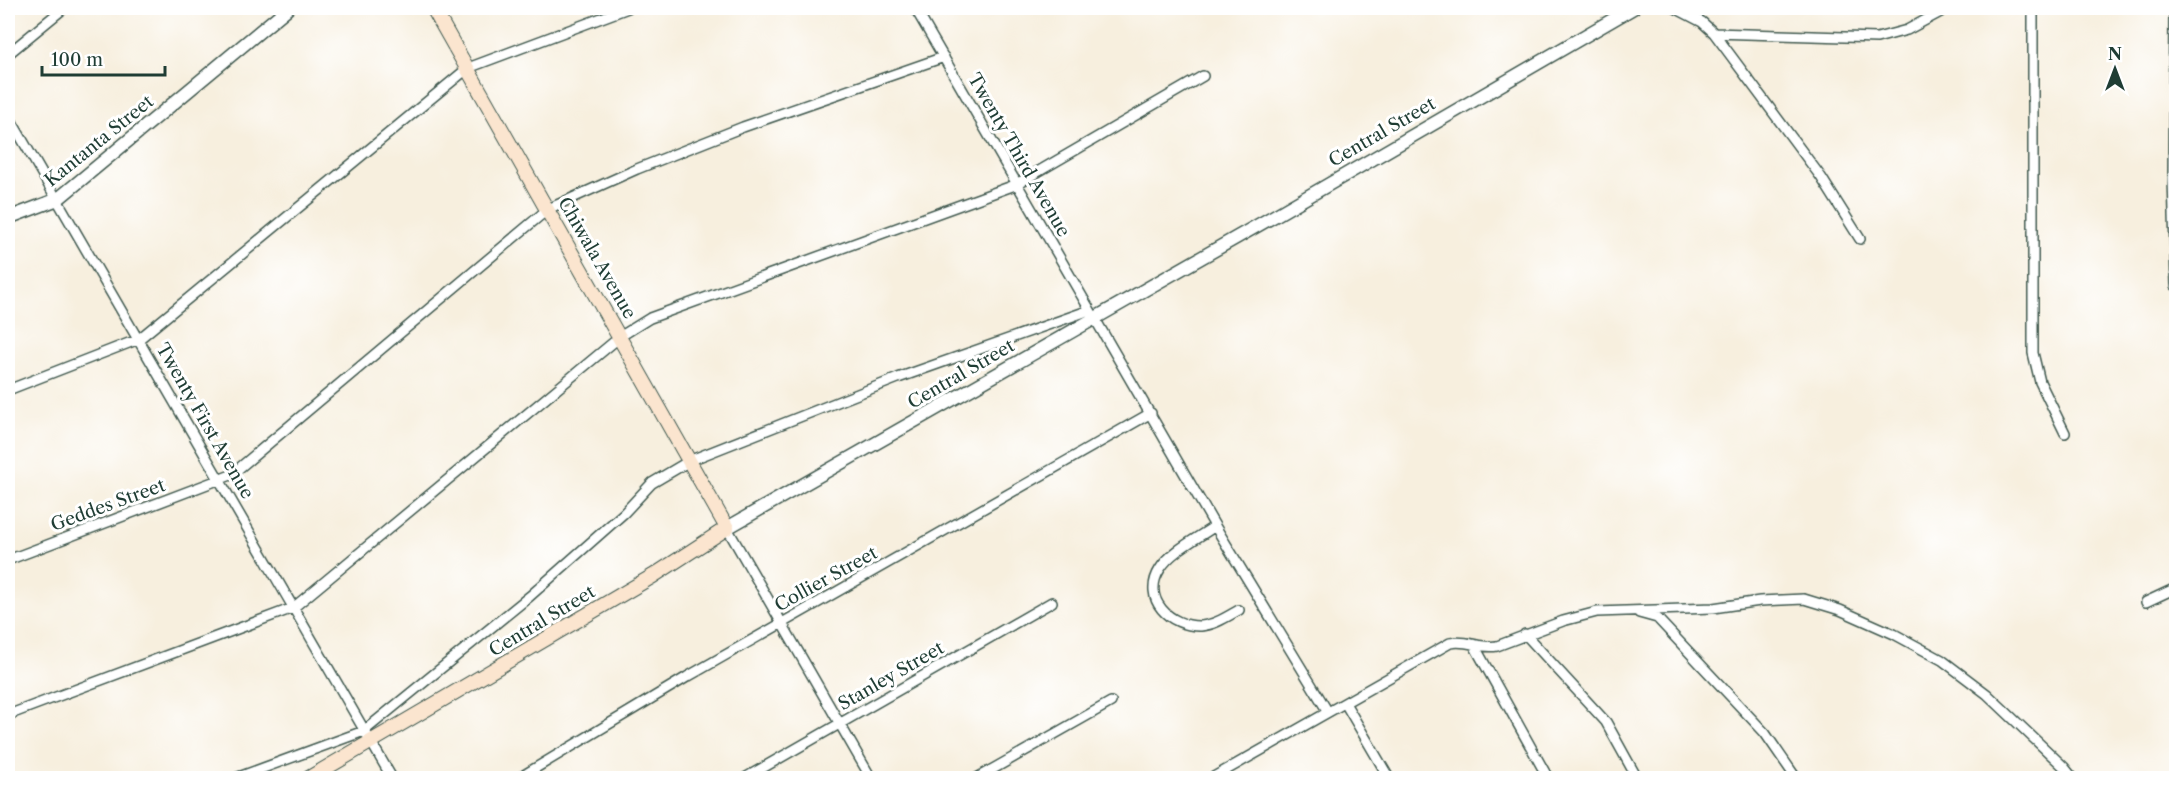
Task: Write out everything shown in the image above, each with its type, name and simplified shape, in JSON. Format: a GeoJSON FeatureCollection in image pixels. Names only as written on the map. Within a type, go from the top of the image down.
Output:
{"type":"FeatureCollection","features":[{"type":"Feature","properties":{"kind":"main road","name":"Chiwala Avenue"},"geometry":{"type":"LineString","coordinates":[[433,8],[691,459],[727,528]]}},
{"type":"Feature","properties":{"kind":"main road","name":"Central Street"},"geometry":{"type":"LineString","coordinates":[[309,778],[367,737],[653,576],[727,528]]}},
{"type":"Feature","properties":{"kind":"street"},"geometry":{"type":"LineString","coordinates":[[8,54],[63,8]]}},
{"type":"Feature","properties":{"kind":"street","name":"Kantanta Street"},"geometry":{"type":"LineString","coordinates":[[8,218],[58,199],[288,8]]}},
{"type":"Feature","properties":{"kind":"street"},"geometry":{"type":"LineString","coordinates":[[8,390],[139,339],[468,68],[628,8]]}},
{"type":"Feature","properties":{"kind":"street","name":"Twenty Third Avenue"},"geometry":{"type":"LineString","coordinates":[[915,8],[1215,526],[1328,712]]}},
{"type":"Feature","properties":{"kind":"street","name":"Central Street"},"geometry":{"type":"LineString","coordinates":[[727,528],[1093,314],[1633,8]]}},
{"type":"Feature","properties":{"kind":"street"},"geometry":{"type":"LineString","coordinates":[[1675,8],[1702,22],[1714,33],[1821,177],[1860,240]]}},
{"type":"Feature","properties":{"kind":"street"},"geometry":{"type":"LineString","coordinates":[[1714,33],[1877,38],[1907,30],[1948,8]]}},
{"type":"Feature","properties":{"kind":"street"},"geometry":{"type":"LineString","coordinates":[[2033,8],[2033,352],[2040,382],[2065,433]]}},
{"type":"Feature","properties":{"kind":"street"},"geometry":{"type":"LineString","coordinates":[[2175,8],[2176,286]]}},
{"type":"Feature","properties":{"kind":"street","name":"Geddes Street"},"geometry":{"type":"LineString","coordinates":[[8,560],[220,482],[231,475],[548,209],[637,169],[733,132],[944,57]]}},
{"type":"Feature","properties":{"kind":"street"},"geometry":{"type":"LineString","coordinates":[[8,715],[293,608],[621,336],[650,318],[1015,184],[1203,76]]}},
{"type":"Feature","properties":{"kind":"street","name":"Twenty First Avenue"},"geometry":{"type":"LineString","coordinates":[[8,115],[392,778]]}},
{"type":"Feature","properties":{"kind":"street"},"geometry":{"type":"LineString","coordinates":[[236,778],[367,737],[624,513],[652,483],[691,459],[909,374],[1093,314]]}},
{"type":"Feature","properties":{"kind":"street","name":"Collier Street"},"geometry":{"type":"LineString","coordinates":[[519,778],[782,622],[1151,413]]}},
{"type":"Feature","properties":{"kind":"street"},"geometry":{"type":"LineString","coordinates":[[1215,526],[1162,566],[1156,579],[1156,598],[1163,613],[1171,620],[1192,625],[1211,624],[1239,610]]}},
{"type":"Feature","properties":{"kind":"street"},"geometry":{"type":"LineString","coordinates":[[727,528],[871,778]]}},
{"type":"Feature","properties":{"kind":"street"},"geometry":{"type":"LineString","coordinates":[[2146,603],[2176,588]]}},
{"type":"Feature","properties":{"kind":"street"},"geometry":{"type":"LineString","coordinates":[[1212,778],[1229,774],[1328,712],[1450,643],[1461,640],[1487,648],[1497,646],[1525,634],[1597,612],[1713,608],[1760,601],[1804,599],[1840,610],[1894,634],[1942,660],[1987,694],[2073,778]]}},
{"type":"Feature","properties":{"kind":"street","name":"Stanley Street"},"geometry":{"type":"LineString","coordinates":[[745,778],[1053,602]]}},
{"type":"Feature","properties":{"kind":"street"},"geometry":{"type":"LineString","coordinates":[[1628,610],[1657,618],[1765,733],[1797,778]]}},
{"type":"Feature","properties":{"kind":"street"},"geometry":{"type":"LineString","coordinates":[[1525,634],[1606,722],[1638,778]]}},
{"type":"Feature","properties":{"kind":"street"},"geometry":{"type":"LineString","coordinates":[[1474,645],[1548,778]]}},
{"type":"Feature","properties":{"kind":"street"},"geometry":{"type":"LineString","coordinates":[[977,778],[1110,702]]}},
{"type":"Feature","properties":{"kind":"street"},"geometry":{"type":"LineString","coordinates":[[1345,703],[1389,778]]}}]}
